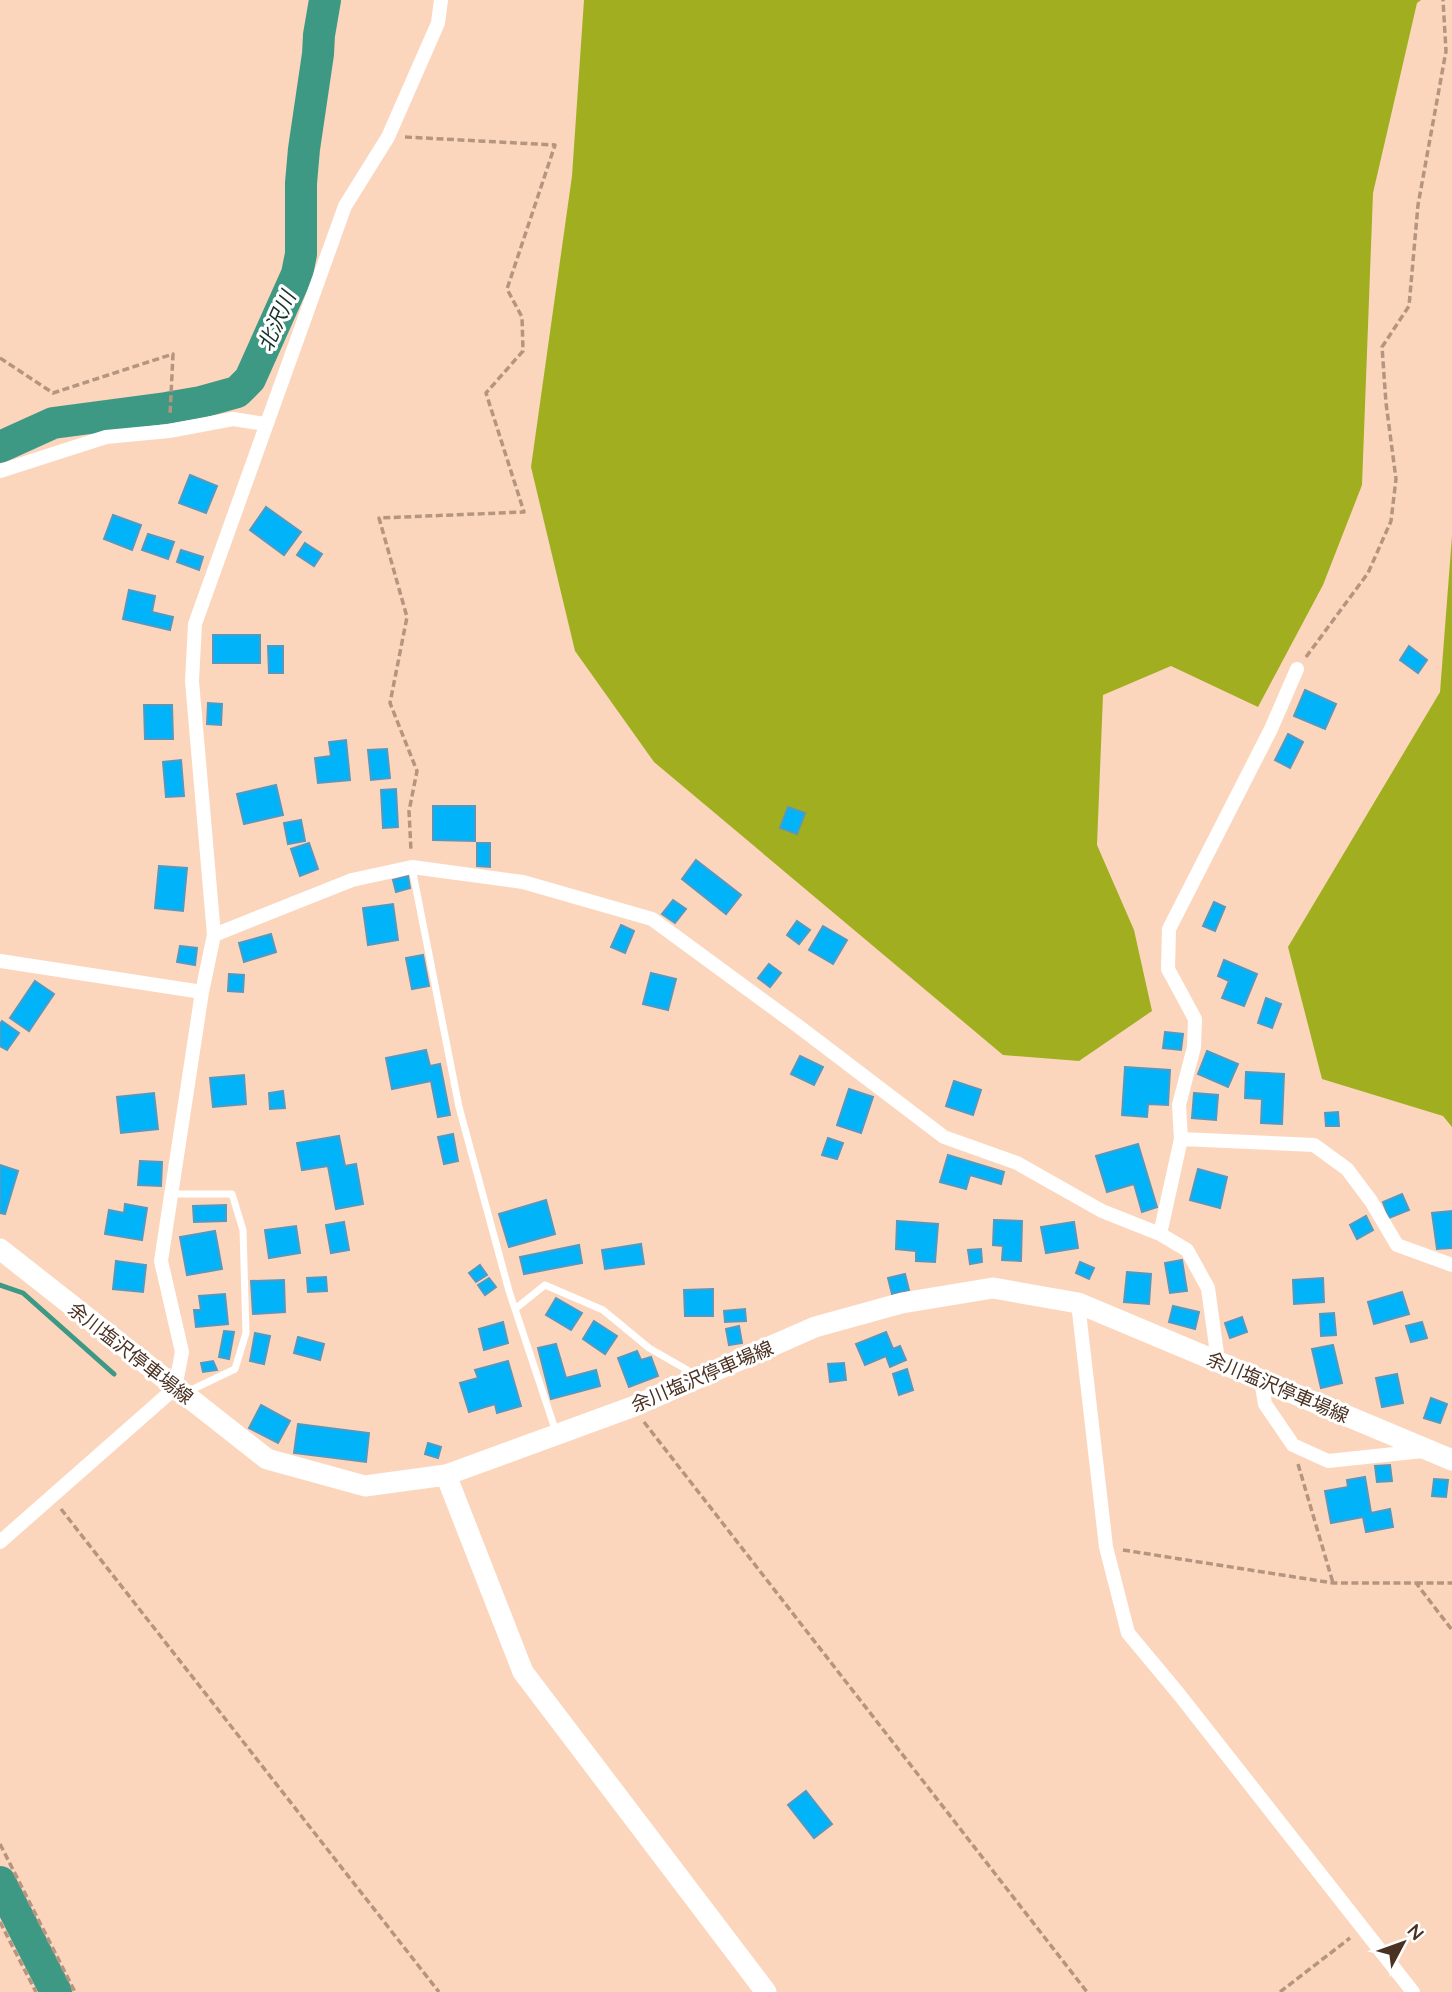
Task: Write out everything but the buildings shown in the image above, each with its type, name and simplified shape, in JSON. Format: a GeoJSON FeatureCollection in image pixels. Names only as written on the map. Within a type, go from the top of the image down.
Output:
{"type":"FeatureCollection","features":[{"type":"Feature","properties":{"kind":"main road","name":"余川塩沢停車場線"},"geometry":{"type":"LineString","coordinates":[[0,1249],[267,1459],[365,1486],[446,1475],[632,1407],[815,1327],[902,1303],[993,1288],[1078,1303],[1452,1460]]}},
{"type":"Feature","properties":{"kind":"main road"},"geometry":{"type":"LineString","coordinates":[[446,1475],[523,1672],[766,1992]]}},
{"type":"Feature","properties":{"kind":"street"},"geometry":{"type":"LineString","coordinates":[[0,1542],[179,1391],[182,1352],[161,1261],[202,992],[214,935],[192,681],[195,624],[345,206],[388,136],[438,23],[441,0]]}},
{"type":"Feature","properties":{"kind":"street"},"geometry":{"type":"LineString","coordinates":[[0,471],[106,437],[170,431],[233,419],[265,424]]}},
{"type":"Feature","properties":{"kind":"street"},"geometry":{"type":"LineString","coordinates":[[1160,1234],[1181,1139],[1179,1105],[1194,1047],[1195,1019],[1168,969],[1169,929],[1271,729],[1297,669]]}},
{"type":"Feature","properties":{"kind":"street"},"geometry":{"type":"LineString","coordinates":[[214,935],[352,880],[412,867],[523,882],[652,919],[944,1137],[1017,1163],[1102,1211],[1160,1234],[1187,1250],[1208,1288],[1218,1361]]}},
{"type":"Feature","properties":{"kind":"street"},"geometry":{"type":"LineString","coordinates":[[0,961],[202,992]]}},
{"type":"Feature","properties":{"kind":"street"},"geometry":{"type":"LineString","coordinates":[[1181,1139],[1314,1145],[1347,1169],[1371,1201],[1397,1245],[1452,1265]]}},
{"type":"Feature","properties":{"kind":"street"},"geometry":{"type":"LineString","coordinates":[[1078,1303],[1106,1547],[1128,1633],[1413,1992]]}},
{"type":"Feature","properties":{"kind":"street"},"geometry":{"type":"LineString","coordinates":[[1261,1380],[1265,1404],[1293,1445],[1328,1461],[1428,1450]]}},
{"type":"Feature","properties":{"kind":"lane"},"geometry":{"type":"LineString","coordinates":[[412,867],[459,1107],[515,1310],[556,1434]]}},
{"type":"Feature","properties":{"kind":"lane"},"geometry":{"type":"LineString","coordinates":[[171,1194],[232,1194],[243,1230],[246,1332],[234,1369],[179,1391]]}},
{"type":"Feature","properties":{"kind":"lane"},"geometry":{"type":"LineString","coordinates":[[515,1310],[545,1285],[603,1310],[649,1348],[699,1378]]}},
{"type":"Feature","properties":{"kind":"path"},"geometry":{"type":"LineString","coordinates":[[1297,669],[1368,573],[1391,521],[1396,480],[1382,347],[1409,306],[1418,205],[1446,51],[1443,0]]}},
{"type":"Feature","properties":{"kind":"path"},"geometry":{"type":"LineString","coordinates":[[388,136],[555,145],[507,289],[522,317],[523,351],[486,393],[524,512],[379,518],[407,617],[390,703],[417,771],[409,811],[412,867]]}},
{"type":"Feature","properties":{"kind":"path"},"geometry":{"type":"LineString","coordinates":[[0,358],[53,393],[173,354],[170,431]]}},
{"type":"Feature","properties":{"kind":"path"},"geometry":{"type":"LineString","coordinates":[[632,1407],[1087,1992]]}},
{"type":"Feature","properties":{"kind":"path"},"geometry":{"type":"LineString","coordinates":[[1293,1445],[1333,1583]]}},
{"type":"Feature","properties":{"kind":"path"},"geometry":{"type":"LineString","coordinates":[[51,1497],[439,1992]]}},
{"type":"Feature","properties":{"kind":"path"},"geometry":{"type":"LineString","coordinates":[[1106,1547],[1333,1583],[1452,1583]]}},
{"type":"Feature","properties":{"kind":"path"},"geometry":{"type":"LineString","coordinates":[[1416,1583],[1452,1630]]}},
{"type":"Feature","properties":{"kind":"path"},"geometry":{"type":"LineString","coordinates":[[0,1844],[75,1992]]}},
{"type":"Feature","properties":{"kind":"path"},"geometry":{"type":"LineString","coordinates":[[0,1922],[36,1992]]}},
{"type":"Feature","properties":{"kind":"path"},"geometry":{"type":"LineString","coordinates":[[1280,1992],[1363,1928]]}},
{"type":"Feature","properties":{"kind":"green space"},"geometry":{"type":"Polygon","coordinates":[[[584,0],[1421,0],[1417,3],[1373,193],[1362,485],[1323,585],[1258,707],[1171,666],[1103,695],[1097,845],[1134,930],[1152,1011],[1079,1061],[1003,1055],[654,762],[575,651],[531,467],[572,176],[584,0]]]}},
{"type":"Feature","properties":{"kind":"green space"},"geometry":{"type":"Polygon","coordinates":[[[1452,536],[1452,1127],[1443,1116],[1322,1079],[1288,947],[1440,692],[1452,536]]]}},
{"type":"Feature","properties":{"kind":"waterway","name":"北沢川"},"geometry":{"type":"LineString","coordinates":[[0,447],[53,423],[201,402],[237,392],[250,379],[297,274],[301,254],[304,149],[325,0]]}},
{"type":"Feature","properties":{"kind":"waterway"},"geometry":{"type":"LineString","coordinates":[[0,1285],[23,1293],[114,1374]]}},
{"type":"Feature","properties":{"kind":"waterway","name":"北沢川"},"geometry":{"type":"LineString","coordinates":[[0,1882],[56,1992]]}}]}
